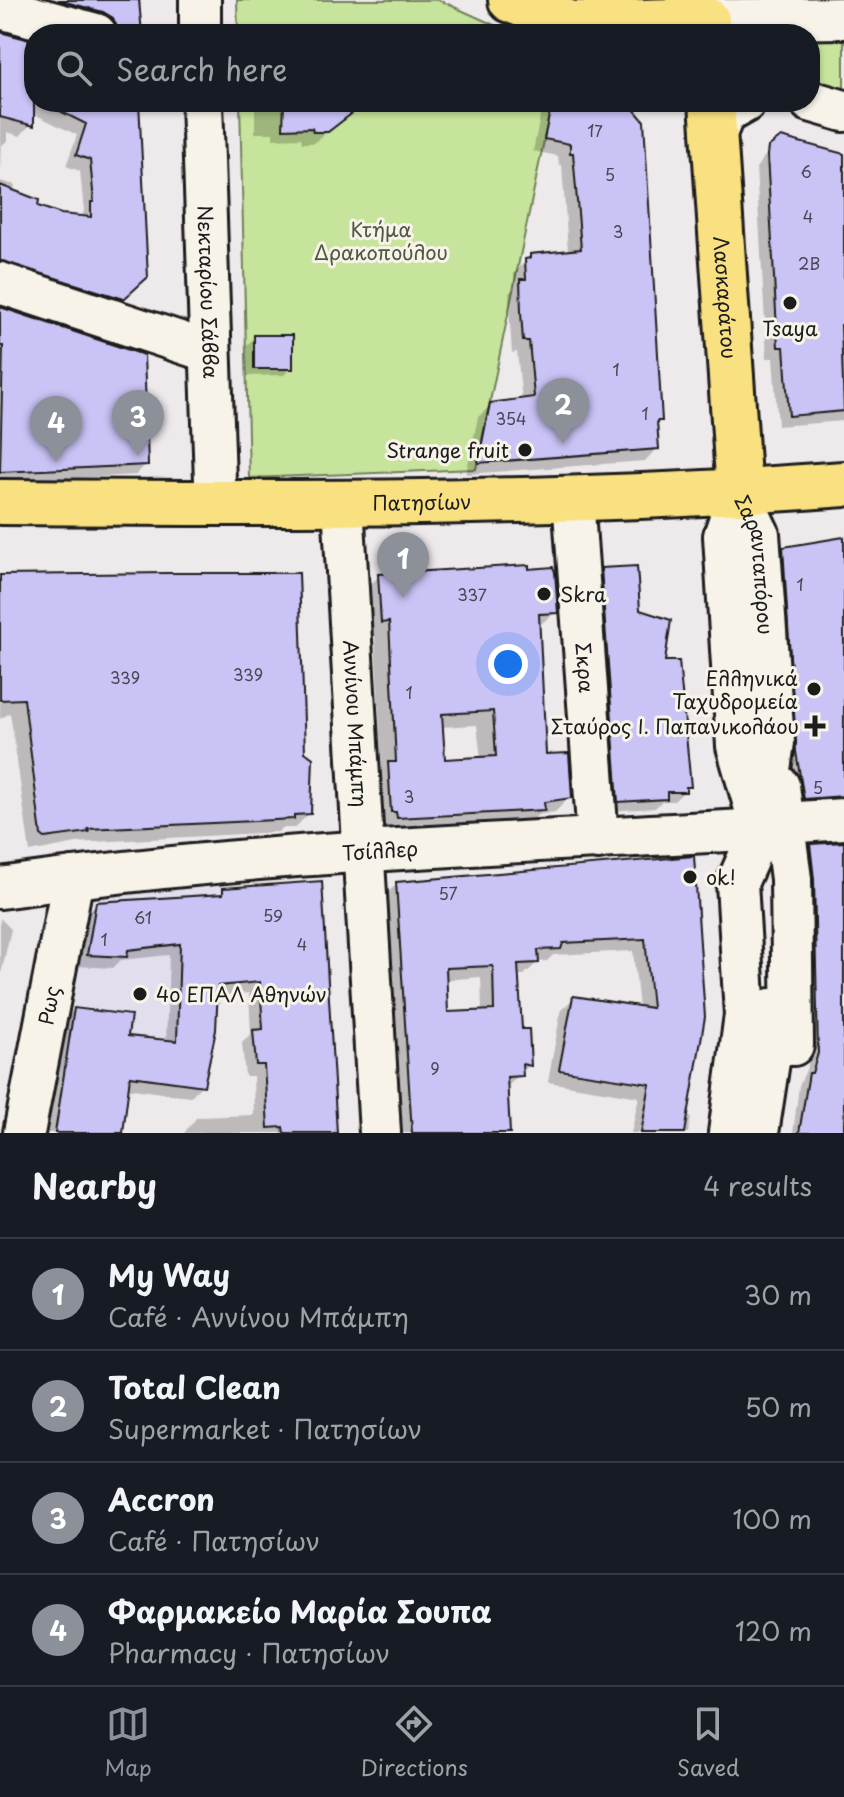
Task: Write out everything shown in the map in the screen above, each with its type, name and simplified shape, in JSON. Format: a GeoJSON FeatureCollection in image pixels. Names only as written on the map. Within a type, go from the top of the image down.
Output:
{"type":"FeatureCollection","features":[{"type":"Feature","properties":{"kind":"main road"},"geometry":{"type":"LineString","coordinates":[[511,0],[571,24]]}},
{"type":"Feature","properties":{"kind":"main road"},"geometry":{"type":"LineString","coordinates":[[639,24],[707,18]]}},
{"type":"Feature","properties":{"kind":"main road","name":"Λασκαράτου"},"geometry":{"type":"LineString","coordinates":[[714,119],[739,492]]}},
{"type":"Feature","properties":{"kind":"main road","name":"Πατησίων"},"geometry":{"type":"LineString","coordinates":[[0,502],[343,504],[739,492],[844,484]]}},
{"type":"Feature","properties":{"kind":"street"},"geometry":{"type":"LineString","coordinates":[[200,0],[200,24]]}},
{"type":"Feature","properties":{"kind":"street"},"geometry":{"type":"LineString","coordinates":[[0,8],[59,24]]}},
{"type":"Feature","properties":{"kind":"street"},"geometry":{"type":"LineString","coordinates":[[707,18],[844,18]]}},
{"type":"Feature","properties":{"kind":"street"},"geometry":{"type":"LineString","coordinates":[[820,104],[844,111]]}},
{"type":"Feature","properties":{"kind":"street","name":"Νεκταρίου Σάββα"},"geometry":{"type":"LineString","coordinates":[[202,112],[215,481]]}},
{"type":"Feature","properties":{"kind":"street"},"geometry":{"type":"LineString","coordinates":[[0,283],[210,352]]}},
{"type":"Feature","properties":{"kind":"street","name":"Σαρανταπόρου"},"geometry":{"type":"LineString","coordinates":[[739,492],[759,534],[774,742],[772,1019],[758,1133]]}},
{"type":"Feature","properties":{"kind":"street","name":"Σαρανταπόρου"},"geometry":{"type":"LineString","coordinates":[[739,492],[724,536],[736,731],[791,879],[793,1057],[785,1133]]}},
{"type":"Feature","properties":{"kind":"street","name":"Σκρα"},"geometry":{"type":"LineString","coordinates":[[573,498],[598,839]]}},
{"type":"Feature","properties":{"kind":"street","name":"Αννίνου Μπάμπη"},"geometry":{"type":"LineString","coordinates":[[343,504],[380,1133]]}},
{"type":"Feature","properties":{"kind":"street","name":"Τσίλλερ"},"geometry":{"type":"LineString","coordinates":[[0,888],[364,849],[598,839],[844,819]]}},
{"type":"Feature","properties":{"kind":"street"},"geometry":{"type":"LineString","coordinates":[[729,1133],[745,1015],[737,883],[772,826]]}},
{"type":"Feature","properties":{"kind":"street","name":"Ρως"},"geometry":{"type":"LineString","coordinates":[[24,1133],[73,878]]}},
{"type":"Feature","properties":{"kind":"shaded area","name":"4ο ΕΠΑΛ Αθηνών"},"geometry":{"type":"Polygon","coordinates":[[[223,881],[216,1030],[204,1086],[49,1067],[80,894],[223,881]]]}},
{"type":"Feature","properties":{"kind":"green space"},"geometry":{"type":"Polygon","coordinates":[[[237,0],[439,0],[492,24],[238,24],[237,0]]]}},
{"type":"Feature","properties":{"kind":"green space"},"geometry":{"type":"Polygon","coordinates":[[[844,29],[844,92],[820,85],[820,33],[844,29]]]}},
{"type":"Feature","properties":{"kind":"green space","name":"Κτήμα Δρακοπούλου"},"geometry":{"type":"Polygon","coordinates":[[[240,112],[550,112],[476,469],[249,478],[240,112]]]}},
{"type":"Feature","properties":{"kind":"building"},"geometry":{"type":"Polygon","coordinates":[[[58,0],[139,0],[141,24],[116,24],[113,18],[103,12],[58,0]]]}},
{"type":"Feature","properties":{"kind":"building"},"geometry":{"type":"Polygon","coordinates":[[[0,32],[24,38],[24,112],[34,112],[34,126],[0,117],[0,32]]]}},
{"type":"Feature","properties":{"kind":"building"},"geometry":{"type":"Polygon","coordinates":[[[62,112],[140,112],[148,277],[124,299],[0,261],[0,185],[39,200],[38,206],[61,214],[91,217],[91,202],[94,202],[90,160],[76,155],[86,124],[62,112]]]}},
{"type":"Feature","properties":{"kind":"building"},"geometry":{"type":"Polygon","coordinates":[[[284,112],[354,112],[328,132],[313,132],[312,128],[283,129],[284,112]]]}},
{"type":"Feature","properties":{"kind":"building"},"geometry":{"type":"Polygon","coordinates":[[[550,112],[636,112],[644,121],[662,421],[657,421],[659,449],[478,463],[490,403],[534,397],[529,341],[523,341],[521,312],[520,279],[526,279],[525,259],[530,258],[530,254],[581,249],[570,144],[544,139],[550,112]]]}},
{"type":"Feature","properties":{"kind":"building"},"geometry":{"type":"Polygon","coordinates":[[[781,137],[844,154],[844,325],[841,325],[844,411],[789,416],[784,347],[778,347],[767,155],[768,147],[781,137]]]}},
{"type":"Feature","properties":{"kind":"building"},"geometry":{"type":"Polygon","coordinates":[[[0,307],[144,355],[148,465],[0,472],[3,346],[0,346],[0,307]]]}},
{"type":"Feature","properties":{"kind":"building"},"geometry":{"type":"Polygon","coordinates":[[[254,335],[293,335],[293,369],[254,369],[254,335]]]}},
{"type":"Feature","properties":{"kind":"building"},"geometry":{"type":"Polygon","coordinates":[[[844,537],[844,796],[804,799],[796,752],[783,547],[844,537]]]}},
{"type":"Feature","properties":{"kind":"building"},"geometry":{"type":"Polygon","coordinates":[[[529,565],[529,569],[553,567],[558,613],[539,614],[546,754],[569,753],[572,798],[544,802],[545,810],[397,818],[396,812],[391,812],[388,762],[396,762],[389,622],[381,623],[378,574],[529,565]],[[493,711],[442,714],[445,759],[496,756],[493,711]]]}},
{"type":"Feature","properties":{"kind":"building"},"geometry":{"type":"Polygon","coordinates":[[[637,566],[640,610],[671,620],[665,661],[679,661],[691,787],[686,787],[686,792],[667,792],[667,799],[618,802],[601,568],[637,566]]]}},
{"type":"Feature","properties":{"kind":"building"},"geometry":{"type":"Polygon","coordinates":[[[299,573],[305,752],[313,758],[311,814],[294,815],[294,819],[88,829],[89,832],[45,838],[41,835],[24,699],[0,700],[0,575],[299,573]]]}},
{"type":"Feature","properties":{"kind":"building"},"geometry":{"type":"Polygon","coordinates":[[[844,842],[844,1133],[799,1133],[809,1073],[812,1073],[818,1053],[814,879],[810,844],[844,842]]]}},
{"type":"Feature","properties":{"kind":"building"},"geometry":{"type":"Polygon","coordinates":[[[694,856],[705,1017],[685,1133],[641,1133],[650,1084],[559,1070],[573,996],[652,1008],[645,939],[563,943],[561,949],[538,950],[539,963],[518,964],[522,1029],[529,1029],[531,1066],[522,1064],[523,1076],[507,1077],[510,1133],[412,1133],[396,882],[694,856]],[[493,966],[446,968],[448,1012],[494,1010],[493,966]]]}},
{"type":"Feature","properties":{"kind":"building"},"geometry":{"type":"Polygon","coordinates":[[[322,881],[337,1133],[284,1133],[283,1127],[268,1128],[264,1065],[256,1065],[253,1030],[263,1029],[260,982],[218,986],[216,1030],[204,1086],[130,1076],[123,1133],[55,1133],[74,1008],[131,1015],[128,1036],[177,1041],[180,944],[128,950],[127,957],[87,955],[96,902],[223,894],[223,888],[322,881]]]}},
{"type":"Feature","properties":{"kind":"place","name":"Tsaya"},"geometry":{"type":"Point","coordinates":[790,303]}},
{"type":"Feature","properties":{"kind":"place","name":"Total Clean"},"geometry":{"type":"Point","coordinates":[563,444]}},
{"type":"Feature","properties":{"kind":"place","name":"Strange fruit"},"geometry":{"type":"Point","coordinates":[525,450]}},
{"type":"Feature","properties":{"kind":"place","name":"Accron"},"geometry":{"type":"Point","coordinates":[138,456]}},
{"type":"Feature","properties":{"kind":"place","name":"Φαρμακείο Μαρία Σουπα"},"geometry":{"type":"Point","coordinates":[56,462]}},
{"type":"Feature","properties":{"kind":"place","name":"Skra"},"geometry":{"type":"Point","coordinates":[544,594]}},
{"type":"Feature","properties":{"kind":"place","name":"My Way"},"geometry":{"type":"Point","coordinates":[403,598]}},
{"type":"Feature","properties":{"kind":"place","name":"Ελληνικά Ταχυδρομεία"},"geometry":{"type":"Point","coordinates":[814,689]}},
{"type":"Feature","properties":{"kind":"place","name":"Σταύρος Ι. Παπανικολάου"},"geometry":{"type":"Point","coordinates":[815,726]}},
{"type":"Feature","properties":{"kind":"place","name":"ok!"},"geometry":{"type":"Point","coordinates":[690,877]}},
{"type":"Feature","properties":{"kind":"place","name":"4ο ΕΠΑΛ Αθηνών"},"geometry":{"type":"Point","coordinates":[140,994]}}]}
